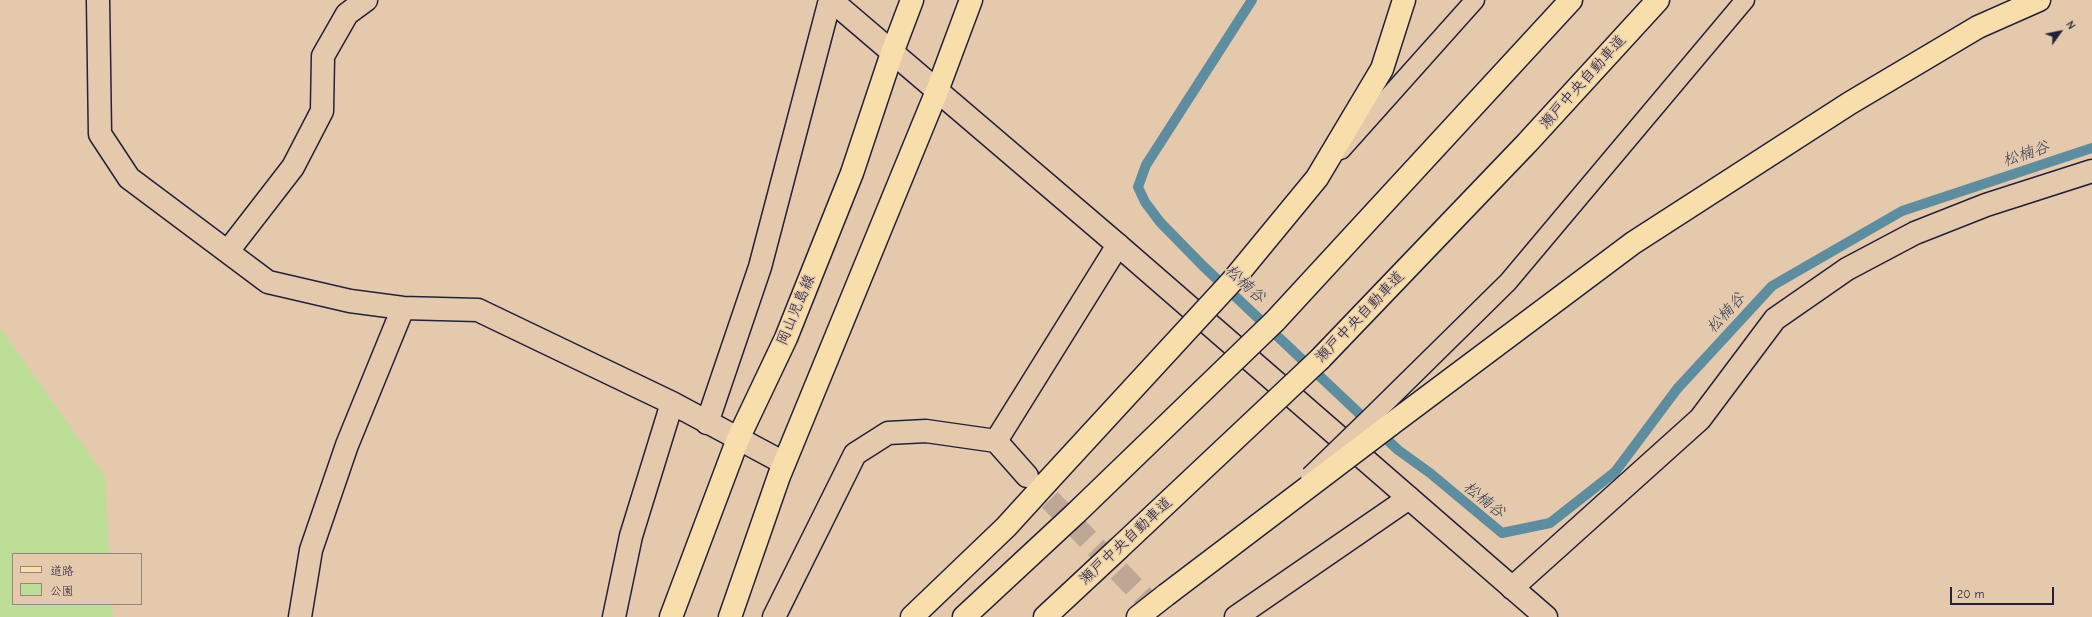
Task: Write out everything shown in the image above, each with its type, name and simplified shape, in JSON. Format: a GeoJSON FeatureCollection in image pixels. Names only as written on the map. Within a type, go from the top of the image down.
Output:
{"type":"FeatureCollection","features":[{"type":"Feature","properties":{"kind":"main road","name":"岡山児島線"},"geometry":{"type":"LineString","coordinates":[[671,617],[738,439],[786,338],[852,173],[892,53],[912,0]]}},
{"type":"Feature","properties":{"kind":"main road"},"geometry":{"type":"LineString","coordinates":[[730,617],[784,463],[937,91],[971,0]]}},
{"type":"Feature","properties":{"kind":"main road"},"geometry":{"type":"LineString","coordinates":[[912,617],[1006,527],[1048,482],[1233,280],[1317,178],[1382,70],[1404,0]]}},
{"type":"Feature","properties":{"kind":"main road"},"geometry":{"type":"LineString","coordinates":[[964,617],[1076,513],[1275,321],[1571,0]]}},
{"type":"Feature","properties":{"kind":"main road","name":"瀬戸中央自動車道"},"geometry":{"type":"LineString","coordinates":[[1045,617],[1320,359],[1528,143],[1658,0]]}},
{"type":"Feature","properties":{"kind":"main road"},"geometry":{"type":"LineString","coordinates":[[1138,617],[1273,512],[1383,418],[1633,243],[1850,103],[1978,27],[2039,0]]}},
{"type":"Feature","properties":{"kind":"street"},"geometry":{"type":"LineString","coordinates":[[98,0],[100,134],[129,178],[268,282],[350,301],[403,308],[478,310],[672,403],[784,463]]}},
{"type":"Feature","properties":{"kind":"street"},"geometry":{"type":"LineString","coordinates":[[228,251],[293,167],[322,111],[322,56],[347,14],[366,0]]}},
{"type":"Feature","properties":{"kind":"street"},"geometry":{"type":"LineString","coordinates":[[707,422],[760,267],[831,0],[1118,245],[1546,617]]}},
{"type":"Feature","properties":{"kind":"street"},"geometry":{"type":"LineString","coordinates":[[1512,588],[1700,419],[1775,319],[1847,269],[1915,233],[1986,205],[2092,171]]}},
{"type":"Feature","properties":{"kind":"street"},"geometry":{"type":"LineString","coordinates":[[996,441],[1118,245]]}},
{"type":"Feature","properties":{"kind":"street"},"geometry":{"type":"LineString","coordinates":[[300,617],[312,550],[347,444],[403,308]]}},
{"type":"Feature","properties":{"kind":"street"},"geometry":{"type":"LineString","coordinates":[[614,617],[632,536],[672,403]]}},
{"type":"Feature","properties":{"kind":"street"},"geometry":{"type":"LineString","coordinates":[[774,617],[855,454],[888,433],[926,431],[996,441],[1027,476]]}},
{"type":"Feature","properties":{"kind":"street"},"geometry":{"type":"LineString","coordinates":[[1236,617],[1409,498]]}},
{"type":"Feature","properties":{"kind":"lane"},"geometry":{"type":"LineString","coordinates":[[1317,178],[1475,0]]}},
{"type":"Feature","properties":{"kind":"lane"},"geometry":{"type":"LineString","coordinates":[[1383,418],[1508,282],[1745,0]]}},
{"type":"Feature","properties":{"kind":"green space"},"geometry":{"type":"Polygon","coordinates":[[[0,328],[105,476],[109,553],[12,553],[12,605],[112,605],[113,617],[0,617],[0,328]]]}},
{"type":"Feature","properties":{"kind":"waterway","name":"松楠谷"},"geometry":{"type":"LineString","coordinates":[[1252,0],[1146,165],[1138,187],[1145,202],[1160,222],[1203,266],[1398,450],[1430,473],[1502,533],[1550,523],[1615,472],[1677,389],[1772,286],[1902,211],[2092,148]]}},
{"type":"Feature","properties":{"kind":"tunnel"},"geometry":{"type":"LineString","coordinates":[[1027,476],[1163,617]]}}]}
